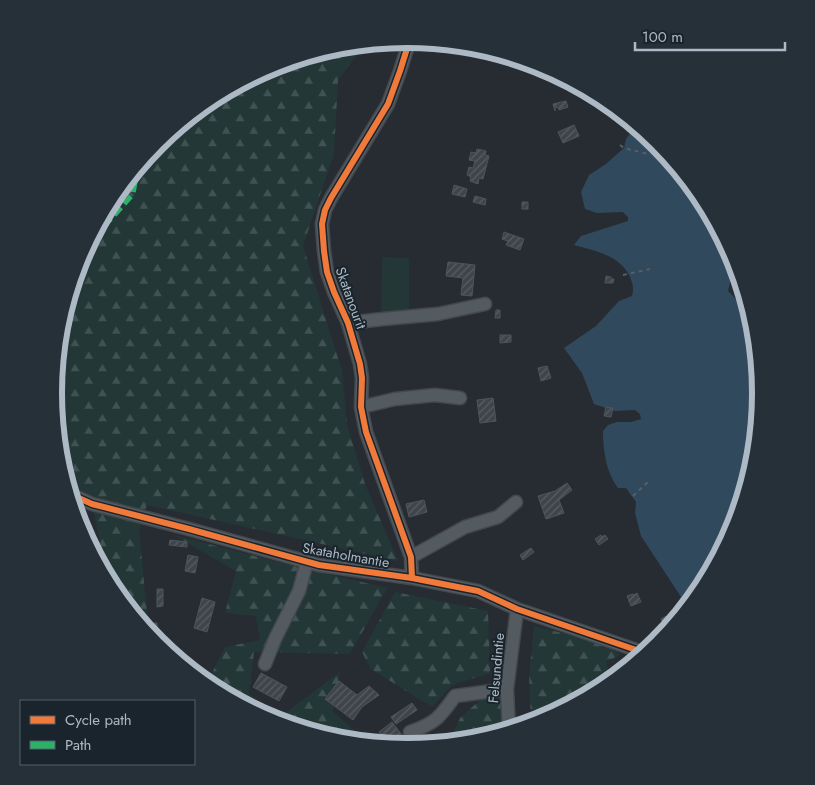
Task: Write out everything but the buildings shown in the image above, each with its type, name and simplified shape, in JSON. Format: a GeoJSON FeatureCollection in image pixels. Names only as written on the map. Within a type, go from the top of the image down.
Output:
{"type":"FeatureCollection","features":[{"type":"Feature","properties":{"kind":"street","name":"Skatanourit"},"geometry":{"type":"LineString","coordinates":[[407,48],[388,104],[331,198],[325,210],[322,224],[327,272],[348,323],[360,364],[362,407],[366,432],[411,557],[412,578]]}},
{"type":"Feature","properties":{"kind":"street"},"geometry":{"type":"LineString","coordinates":[[348,323],[438,314],[485,304]]}},
{"type":"Feature","properties":{"kind":"street"},"geometry":{"type":"LineString","coordinates":[[362,407],[395,399],[435,395],[460,398]]}},
{"type":"Feature","properties":{"kind":"street","name":"Skataholmantie"},"geometry":{"type":"LineString","coordinates":[[79,498],[92,504],[319,565],[412,578],[478,591],[517,608],[637,650]]}},
{"type":"Feature","properties":{"kind":"street"},"geometry":{"type":"LineString","coordinates":[[411,557],[465,527],[498,517],[516,502]]}},
{"type":"Feature","properties":{"kind":"street"},"geometry":{"type":"LineString","coordinates":[[265,664],[299,591],[307,562]]}},
{"type":"Feature","properties":{"kind":"street","name":"Felsundintie"},"geometry":{"type":"LineString","coordinates":[[508,722],[507,689],[517,608]]}},
{"type":"Feature","properties":{"kind":"street"},"geometry":{"type":"LineString","coordinates":[[410,732],[436,720],[455,696],[507,689]]}},
{"type":"Feature","properties":{"kind":"path"},"geometry":{"type":"LineString","coordinates":[[620,145],[624,148],[648,154]]}},
{"type":"Feature","properties":{"kind":"path"},"geometry":{"type":"LineString","coordinates":[[623,275],[650,269]]}},
{"type":"Feature","properties":{"kind":"path"},"geometry":{"type":"LineString","coordinates":[[633,496],[649,481]]}},
{"type":"Feature","properties":{"kind":"green space"},"geometry":{"type":"Polygon","coordinates":[[[360,50],[338,80],[334,153],[303,246],[342,371],[347,425],[365,484],[398,561],[147,505],[139,530],[147,613],[143,614],[121,584],[103,553],[92,505],[79,496],[69,460],[63,415],[63,370],[65,347],[74,303],[89,260],[109,220],[134,182],[148,165],[180,133],[216,106],[255,83],[275,74],[318,59],[360,50]]]}},
{"type":"Feature","properties":{"kind":"green space"},"geometry":{"type":"Polygon","coordinates":[[[382,257],[409,258],[409,312],[381,311],[382,257]]]}},
{"type":"Feature","properties":{"kind":"green space"},"geometry":{"type":"Polygon","coordinates":[[[174,535],[387,588],[350,654],[254,652],[249,694],[271,709],[235,691],[211,675],[225,647],[260,640],[256,616],[225,613],[236,571],[174,535]]]}},
{"type":"Feature","properties":{"kind":"green space"},"geometry":{"type":"Polygon","coordinates":[[[395,592],[488,611],[490,673],[452,685],[432,707],[371,669],[362,652],[395,592]]]}},
{"type":"Feature","properties":{"kind":"green space"},"geometry":{"type":"Polygon","coordinates":[[[534,626],[610,645],[620,655],[606,662],[609,672],[599,679],[560,702],[531,714],[529,677],[534,626]]]}},
{"type":"Feature","properties":{"kind":"green space"},"geometry":{"type":"Polygon","coordinates":[[[340,672],[332,711],[359,735],[318,726],[284,714],[340,672]]]}},
{"type":"Feature","properties":{"kind":"green space"},"geometry":{"type":"Polygon","coordinates":[[[504,695],[504,724],[452,735],[460,718],[481,699],[504,695]]]}},
{"type":"Feature","properties":{"kind":"water"},"geometry":{"type":"Polygon","coordinates":[[[632,131],[667,165],[681,182],[706,220],[717,240],[732,277],[728,291],[737,300],[740,299],[750,347],[752,415],[750,438],[741,482],[717,545],[683,600],[641,536],[635,513],[636,502],[626,488],[618,488],[606,461],[603,431],[608,425],[617,422],[631,422],[641,419],[640,414],[635,410],[615,411],[594,404],[582,373],[564,348],[596,326],[619,301],[632,296],[633,286],[630,277],[620,264],[606,255],[574,245],[581,236],[628,221],[628,217],[623,212],[597,213],[585,209],[581,192],[589,175],[606,164],[624,148],[626,139],[632,131]]]}},
{"type":"Feature","properties":{"kind":"marked path"},"geometry":{"type":"LineString","coordinates":[[108,221],[133,194],[135,180]]}},
{"type":"Feature","properties":{"kind":"cycle path"},"geometry":{"type":"LineString","coordinates":[[407,48],[388,104],[331,198],[325,210],[322,224],[327,272],[348,323],[360,364],[362,378],[361,407],[366,432],[411,557],[412,578]]}},
{"type":"Feature","properties":{"kind":"cycle path"},"geometry":{"type":"LineString","coordinates":[[79,498],[92,504],[319,565],[412,578],[478,591],[517,609],[637,650]]}}]}
